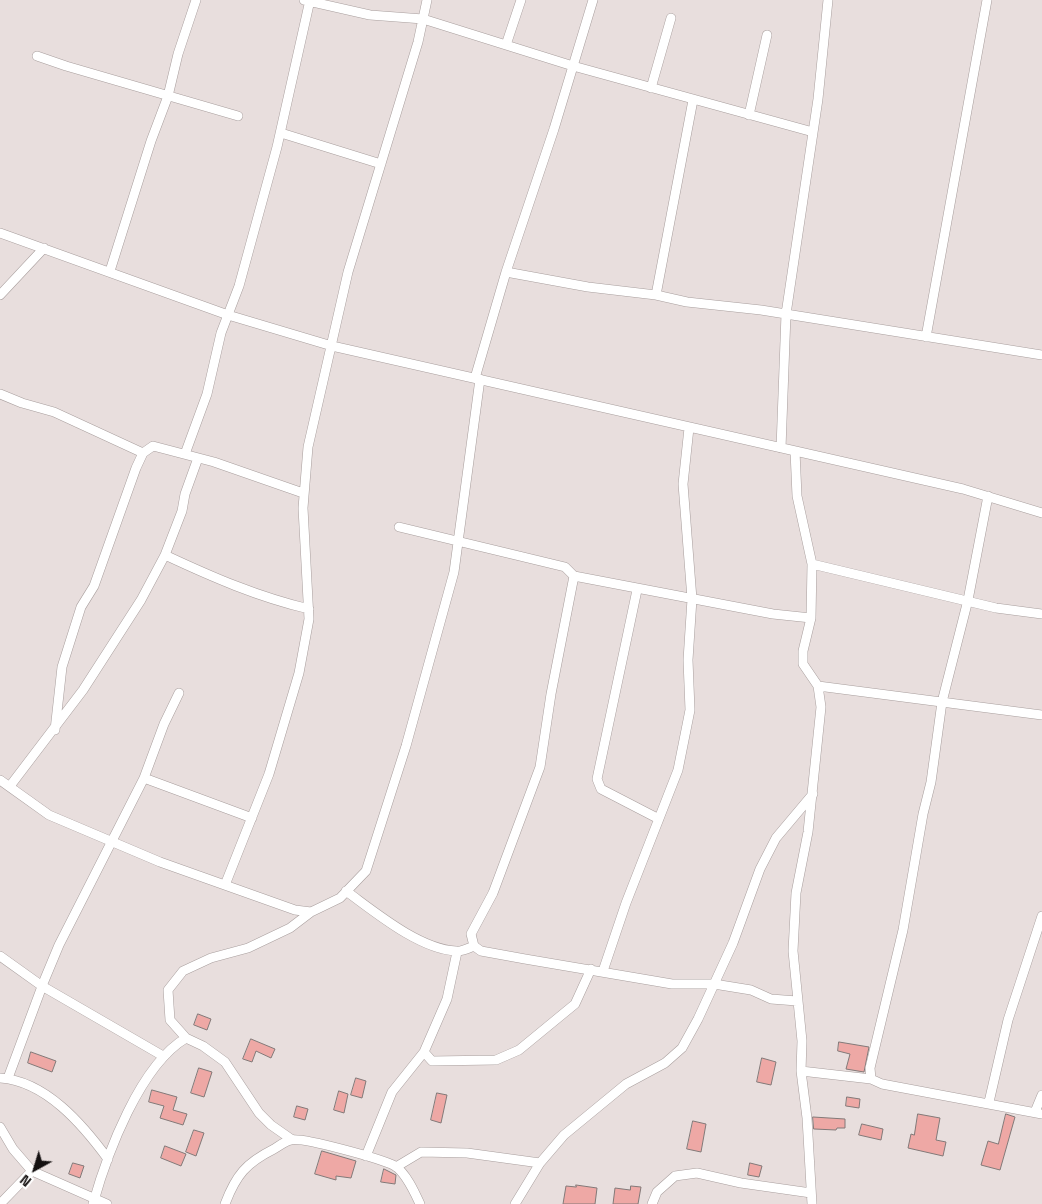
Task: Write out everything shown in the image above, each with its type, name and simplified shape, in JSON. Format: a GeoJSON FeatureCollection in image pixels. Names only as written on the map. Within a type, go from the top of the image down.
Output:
{"type":"FeatureCollection","features":[{"type":"Feature","properties":{"kind":"street"},"geometry":{"type":"LineString","coordinates":[[110,271],[151,141],[168,96],[178,54],[196,0]]}},
{"type":"Feature","properties":{"kind":"street"},"geometry":{"type":"LineString","coordinates":[[225,885],[269,774],[298,673],[309,609],[304,493],[308,447],[348,272],[418,42],[427,0]]}},
{"type":"Feature","properties":{"kind":"street"},"geometry":{"type":"LineString","coordinates":[[506,45],[521,0]]}},
{"type":"Feature","properties":{"kind":"street"},"geometry":{"type":"LineString","coordinates":[[292,1140],[271,1125],[260,1113],[225,1062],[203,1046],[186,1038],[170,1020],[168,990],[183,971],[211,958],[248,948],[290,928],[311,912],[340,898],[366,871],[444,615],[459,542],[478,379],[506,272],[593,0]]}},
{"type":"Feature","properties":{"kind":"street"},"geometry":{"type":"LineString","coordinates":[[781,448],[786,314],[813,132],[828,0]]}},
{"type":"Feature","properties":{"kind":"street"},"geometry":{"type":"LineString","coordinates":[[926,338],[987,0]]}},
{"type":"Feature","properties":{"kind":"street"},"geometry":{"type":"LineString","coordinates":[[185,454],[207,394],[221,333],[238,286],[281,133],[308,1],[370,15],[423,19],[573,66],[813,132]]}},
{"type":"Feature","properties":{"kind":"street"},"geometry":{"type":"LineString","coordinates":[[651,88],[671,18]]}},
{"type":"Feature","properties":{"kind":"street"},"geometry":{"type":"LineString","coordinates":[[749,115],[767,34]]}},
{"type":"Feature","properties":{"kind":"street"},"geometry":{"type":"LineString","coordinates":[[37,56],[238,116]]}},
{"type":"Feature","properties":{"kind":"street"},"geometry":{"type":"LineString","coordinates":[[656,295],[693,100]]}},
{"type":"Feature","properties":{"kind":"street"},"geometry":{"type":"LineString","coordinates":[[281,133],[381,164]]}},
{"type":"Feature","properties":{"kind":"street"},"geometry":{"type":"LineString","coordinates":[[0,233],[110,271],[228,316],[332,346],[988,496],[1042,513]]}},
{"type":"Feature","properties":{"kind":"street"},"geometry":{"type":"LineString","coordinates":[[0,295],[44,248]]}},
{"type":"Feature","properties":{"kind":"street"},"geometry":{"type":"LineString","coordinates":[[506,272],[588,287],[786,314],[1042,356]]}},
{"type":"Feature","properties":{"kind":"street"},"geometry":{"type":"LineString","coordinates":[[0,394],[22,403],[54,412],[143,452]]}},
{"type":"Feature","properties":{"kind":"street"},"geometry":{"type":"LineString","coordinates":[[603,971],[626,903],[678,770],[690,710],[688,660],[692,599],[683,484],[689,428]]}},
{"type":"Feature","properties":{"kind":"street"},"geometry":{"type":"LineString","coordinates":[[55,730],[62,667],[81,607],[94,586],[127,487],[143,452],[153,446],[185,454],[304,493]]}},
{"type":"Feature","properties":{"kind":"street"},"geometry":{"type":"LineString","coordinates":[[795,452],[797,496],[812,564],[811,618],[803,651],[803,664],[818,686],[821,708],[813,794],[796,893],[793,951],[802,1041],[801,1071],[807,1118],[812,1204]]}},
{"type":"Feature","properties":{"kind":"street"},"geometry":{"type":"LineString","coordinates":[[10,786],[55,730],[131,617],[165,555],[182,511],[185,494],[198,458]]}},
{"type":"Feature","properties":{"kind":"street"},"geometry":{"type":"LineString","coordinates":[[871,1079],[870,1068],[903,930],[923,814],[931,782],[942,702],[968,600],[988,496]]}},
{"type":"Feature","properties":{"kind":"street"},"geometry":{"type":"LineString","coordinates":[[399,527],[565,567],[574,576],[637,590],[774,614],[811,618]]}},
{"type":"Feature","properties":{"kind":"street"},"geometry":{"type":"LineString","coordinates":[[165,555],[244,591],[274,601],[309,609]]}},
{"type":"Feature","properties":{"kind":"street"},"geometry":{"type":"LineString","coordinates":[[812,564],[996,608],[1042,614]]}},
{"type":"Feature","properties":{"kind":"street"},"geometry":{"type":"LineString","coordinates":[[574,576],[540,767],[493,893],[471,934],[474,946],[481,951],[672,984],[714,984],[751,990],[771,999],[797,1001]]}},
{"type":"Feature","properties":{"kind":"street"},"geometry":{"type":"LineString","coordinates":[[637,590],[597,779],[601,789],[659,819]]}},
{"type":"Feature","properties":{"kind":"street"},"geometry":{"type":"LineString","coordinates":[[818,686],[1042,715]]}},
{"type":"Feature","properties":{"kind":"street"},"geometry":{"type":"LineString","coordinates":[[108,1159],[92,1138],[61,1107],[36,1089],[4,1078],[59,945],[144,778],[164,724],[180,693]]}},
{"type":"Feature","properties":{"kind":"street"},"geometry":{"type":"LineString","coordinates":[[144,778],[252,818]]}},
{"type":"Feature","properties":{"kind":"street"},"geometry":{"type":"LineString","coordinates":[[0,780],[49,815],[160,862],[295,910],[311,912]]}},
{"type":"Feature","properties":{"kind":"street"},"geometry":{"type":"LineString","coordinates":[[515,1204],[540,1163],[564,1135],[626,1084],[665,1062],[682,1048],[733,943],[764,861],[776,838],[813,794]]}},
{"type":"Feature","properties":{"kind":"street"},"geometry":{"type":"LineString","coordinates":[[346,892],[387,921],[431,945],[457,952],[474,946]]}},
{"type":"Feature","properties":{"kind":"street"},"geometry":{"type":"LineString","coordinates":[[989,1102],[1008,1020],[1042,916]]}},
{"type":"Feature","properties":{"kind":"street"},"geometry":{"type":"LineString","coordinates":[[366,1156],[392,1092],[424,1052],[448,999],[457,952]]}},
{"type":"Feature","properties":{"kind":"street"},"geometry":{"type":"LineString","coordinates":[[0,956],[42,986],[162,1056]]}},
{"type":"Feature","properties":{"kind":"street"},"geometry":{"type":"LineString","coordinates":[[424,1052],[432,1061],[496,1060],[519,1050],[575,1004],[592,969]]}},
{"type":"Feature","properties":{"kind":"street"},"geometry":{"type":"LineString","coordinates":[[93,1202],[108,1159],[141,1087],[162,1056],[174,1045],[186,1038]]}},
{"type":"Feature","properties":{"kind":"street"},"geometry":{"type":"LineString","coordinates":[[801,1071],[871,1079],[882,1084],[989,1102],[1038,1113],[1042,1095]]}},
{"type":"Feature","properties":{"kind":"street"},"geometry":{"type":"LineString","coordinates":[[0,1127],[13,1149],[32,1171],[93,1202],[107,1204]]}},
{"type":"Feature","properties":{"kind":"street"},"geometry":{"type":"LineString","coordinates":[[225,1204],[239,1173],[254,1159],[292,1140],[303,1140],[366,1156],[396,1167],[420,1204]]}},
{"type":"Feature","properties":{"kind":"street"},"geometry":{"type":"LineString","coordinates":[[396,1167],[421,1152],[467,1153],[540,1163]]}},
{"type":"Feature","properties":{"kind":"street"},"geometry":{"type":"LineString","coordinates":[[0,1204],[32,1171]]}},
{"type":"Feature","properties":{"kind":"street"},"geometry":{"type":"LineString","coordinates":[[652,1204],[657,1192],[675,1176],[698,1173],[741,1183],[811,1193]]}},
{"type":"Feature","properties":{"kind":"building"},"geometry":{"type":"Polygon","coordinates":[[[198,1014],[211,1019],[207,1030],[194,1025],[198,1014]]]}},
{"type":"Feature","properties":{"kind":"building"},"geometry":{"type":"Polygon","coordinates":[[[251,1039],[275,1049],[271,1058],[256,1051],[252,1062],[243,1059],[251,1039]]]}},
{"type":"Feature","properties":{"kind":"building"},"geometry":{"type":"Polygon","coordinates":[[[839,1042],[869,1047],[864,1072],[846,1069],[850,1054],[838,1051],[839,1042]]]}},
{"type":"Feature","properties":{"kind":"building"},"geometry":{"type":"Polygon","coordinates":[[[31,1052],[56,1061],[52,1072],[28,1063],[31,1052]]]}},
{"type":"Feature","properties":{"kind":"building"},"geometry":{"type":"Polygon","coordinates":[[[762,1058],[776,1062],[771,1085],[757,1082],[762,1058]]]}},
{"type":"Feature","properties":{"kind":"building"},"geometry":{"type":"Polygon","coordinates":[[[199,1068],[212,1072],[204,1097],[191,1093],[199,1068]]]}},
{"type":"Feature","properties":{"kind":"building"},"geometry":{"type":"Polygon","coordinates":[[[356,1078],[366,1081],[362,1098],[351,1095],[356,1078]]]}},
{"type":"Feature","properties":{"kind":"building"},"geometry":{"type":"Polygon","coordinates":[[[152,1090],[177,1097],[173,1110],[187,1114],[183,1125],[160,1118],[164,1106],[149,1102],[152,1090]]]}},
{"type":"Feature","properties":{"kind":"building"},"geometry":{"type":"Polygon","coordinates":[[[339,1091],[348,1094],[344,1113],[334,1110],[339,1091]]]}},
{"type":"Feature","properties":{"kind":"building"},"geometry":{"type":"Polygon","coordinates":[[[437,1093],[447,1095],[441,1123],[431,1120],[437,1093]]]}},
{"type":"Feature","properties":{"kind":"building"},"geometry":{"type":"Polygon","coordinates":[[[847,1097],[860,1099],[859,1108],[846,1106],[847,1097]]]}},
{"type":"Feature","properties":{"kind":"building"},"geometry":{"type":"Polygon","coordinates":[[[297,1106],[308,1109],[305,1120],[294,1117],[297,1106]]]}},
{"type":"Feature","properties":{"kind":"building"},"geometry":{"type":"Polygon","coordinates":[[[918,1114],[940,1118],[936,1140],[946,1142],[943,1156],[908,1148],[911,1134],[914,1135],[918,1114]]]}},
{"type":"Feature","properties":{"kind":"building"},"geometry":{"type":"Polygon","coordinates":[[[1006,1114],[1015,1117],[1000,1170],[981,1165],[988,1141],[998,1144],[1006,1114]]]}},
{"type":"Feature","properties":{"kind":"building"},"geometry":{"type":"Polygon","coordinates":[[[813,1117],[845,1119],[845,1128],[837,1128],[836,1130],[814,1129],[813,1117]]]}},
{"type":"Feature","properties":{"kind":"building"},"geometry":{"type":"Polygon","coordinates":[[[693,1121],[706,1124],[701,1152],[687,1149],[693,1121]]]}},
{"type":"Feature","properties":{"kind":"building"},"geometry":{"type":"Polygon","coordinates":[[[862,1124],[883,1129],[881,1140],[859,1135],[862,1124]]]}},
{"type":"Feature","properties":{"kind":"building"},"geometry":{"type":"Polygon","coordinates":[[[194,1130],[204,1133],[196,1156],[186,1152],[194,1130]]]}},
{"type":"Feature","properties":{"kind":"building"},"geometry":{"type":"Polygon","coordinates":[[[165,1146],[186,1154],[181,1166],[161,1158],[165,1146]]]}},
{"type":"Feature","properties":{"kind":"building"},"geometry":{"type":"Polygon","coordinates":[[[322,1151],[356,1161],[351,1178],[336,1176],[336,1180],[315,1174],[322,1151]]]}},
{"type":"Feature","properties":{"kind":"building"},"geometry":{"type":"Polygon","coordinates":[[[73,1163],[84,1166],[80,1178],[69,1174],[73,1163]]]}},
{"type":"Feature","properties":{"kind":"building"},"geometry":{"type":"Polygon","coordinates":[[[750,1163],[762,1166],[759,1177],[748,1175],[750,1163]]]}},
{"type":"Feature","properties":{"kind":"building"},"geometry":{"type":"Polygon","coordinates":[[[384,1169],[396,1175],[395,1184],[381,1182],[384,1169]]]}},
{"type":"Feature","properties":{"kind":"building"},"geometry":{"type":"Polygon","coordinates":[[[576,1185],[597,1188],[595,1204],[563,1204],[566,1186],[576,1187],[576,1185]]]}},
{"type":"Feature","properties":{"kind":"building"},"geometry":{"type":"Polygon","coordinates":[[[631,1186],[641,1187],[638,1204],[613,1204],[615,1188],[630,1190],[631,1186]]]}}]}
